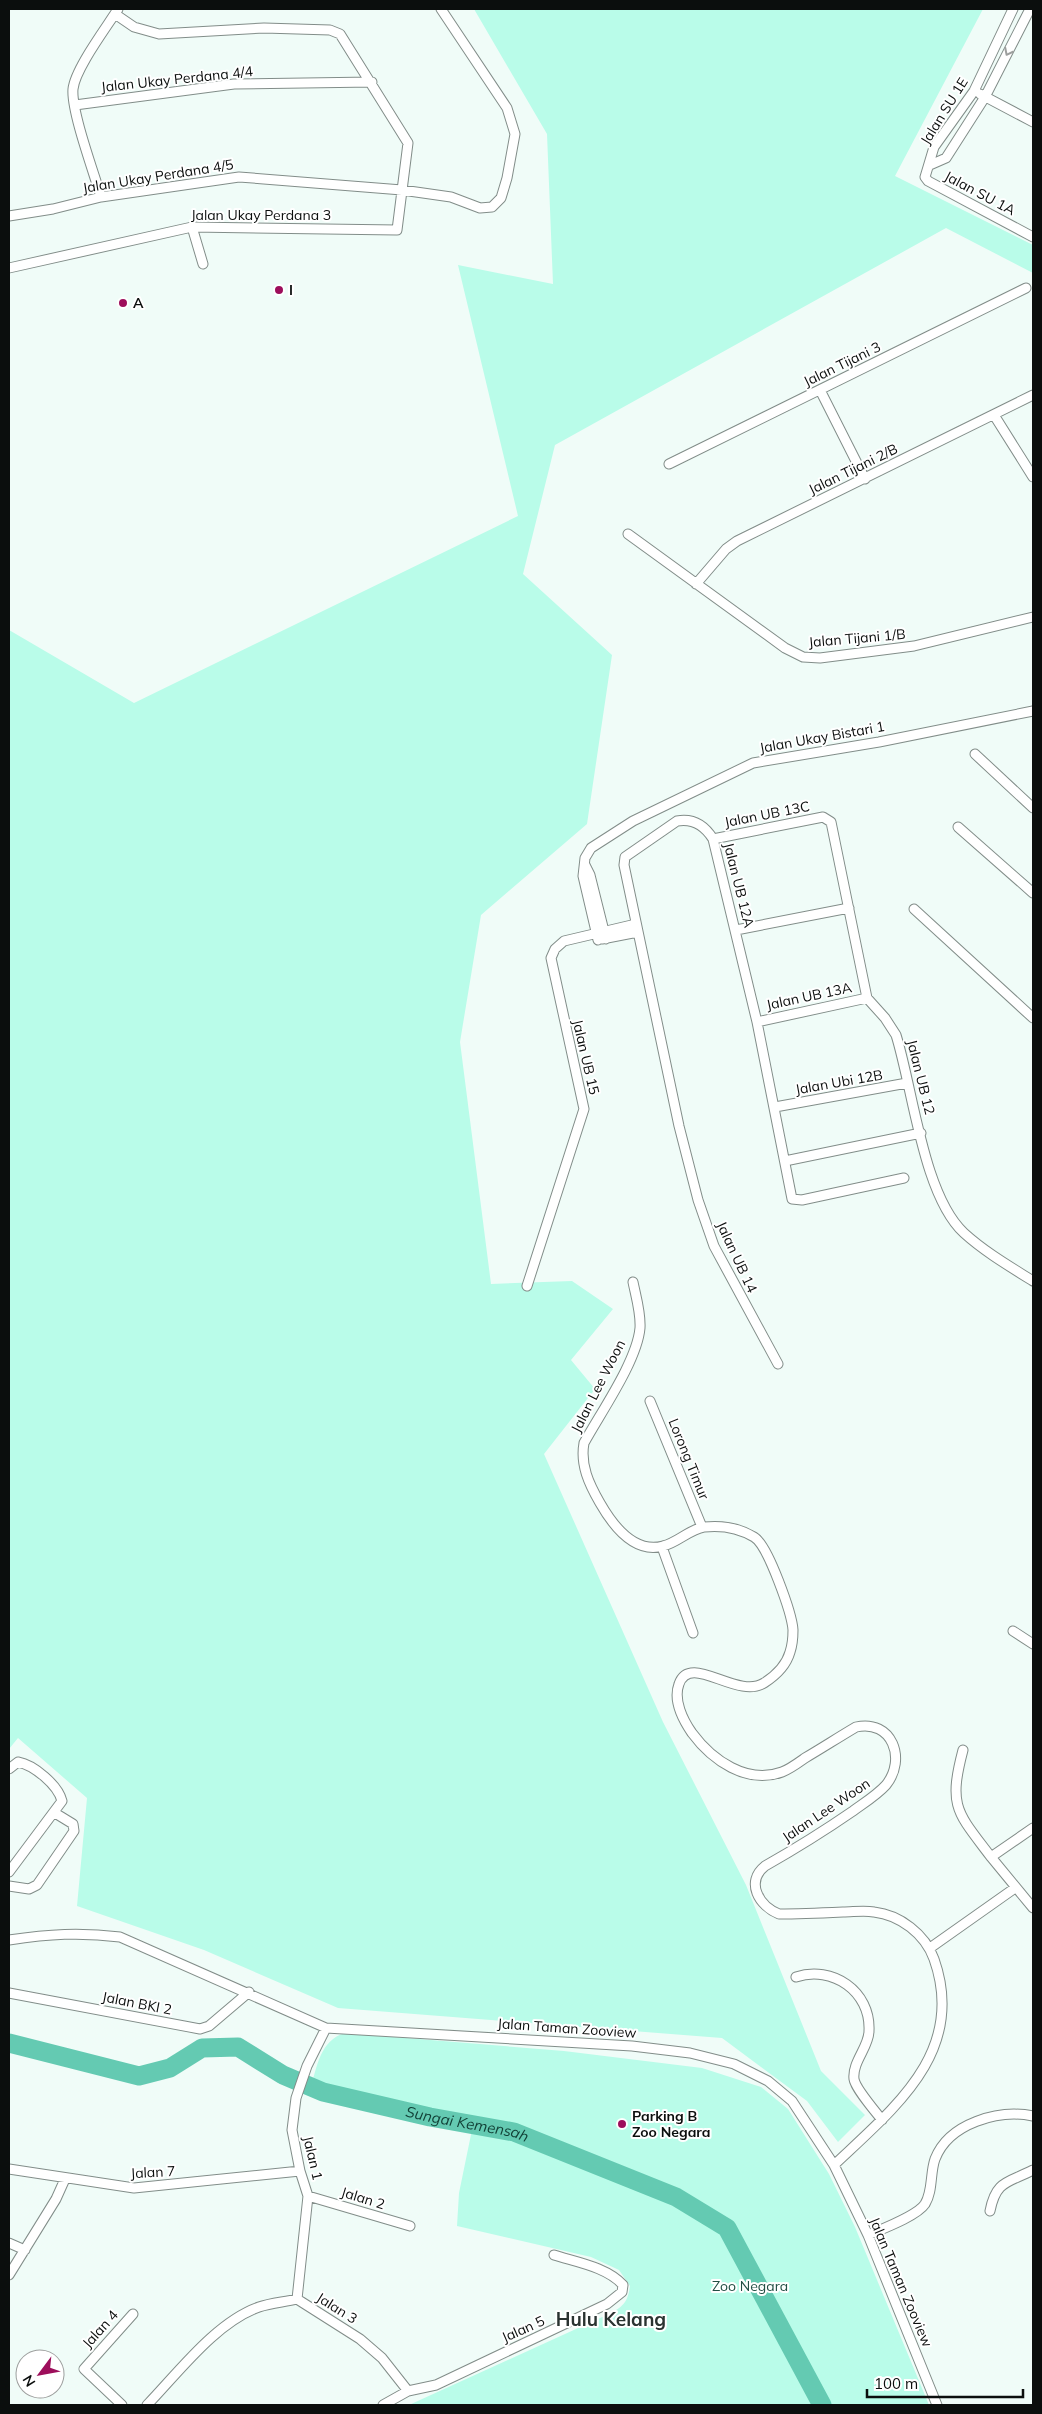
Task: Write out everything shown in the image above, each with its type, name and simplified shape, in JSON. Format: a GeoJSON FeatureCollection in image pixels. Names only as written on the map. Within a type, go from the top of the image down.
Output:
{"type":"FeatureCollection","features":[{"type":"Feature","properties":{"kind":"street","name":"Jalan Ukay Perdana 4/5"},"geometry":{"type":"LineString","coordinates":[[9,216],[53,209],[101,197],[239,177],[402,190],[451,197],[480,208],[492,207],[501,198],[507,178],[515,134],[507,108],[441,9]]}},
{"type":"Feature","properties":{"kind":"street","name":"Jalan SU 1E"},"geometry":{"type":"LineString","coordinates":[[930,166],[934,148],[974,91],[1013,9]]}},
{"type":"Feature","properties":{"kind":"street","name":"Jalan SU 1E"},"geometry":{"type":"LineString","coordinates":[[930,166],[946,158],[985,96],[1030,9]]}},
{"type":"Feature","properties":{"kind":"street"},"geometry":{"type":"LineString","coordinates":[[101,197],[74,105],[73,89],[78,74],[116,11],[139,29],[158,34],[264,28],[330,30],[340,34],[372,82],[408,143],[402,190]]}},
{"type":"Feature","properties":{"kind":"street","name":"Jalan Ukay Perdana 4/4"},"geometry":{"type":"LineString","coordinates":[[74,105],[234,84],[372,82]]}},
{"type":"Feature","properties":{"kind":"street"},"geometry":{"type":"LineString","coordinates":[[974,91],[1033,122]]}},
{"type":"Feature","properties":{"kind":"street","name":"Jalan SU 1A"},"geometry":{"type":"LineString","coordinates":[[930,166],[925,177],[928,181],[1033,237]]}},
{"type":"Feature","properties":{"kind":"street","name":"Jalan Ukay Perdana 3"},"geometry":{"type":"LineString","coordinates":[[9,268],[192,227],[397,230],[402,190]]}},
{"type":"Feature","properties":{"kind":"street"},"geometry":{"type":"LineString","coordinates":[[192,227],[203,264]]}},
{"type":"Feature","properties":{"kind":"street","name":"Jalan Tijani 3"},"geometry":{"type":"LineString","coordinates":[[669,464],[1026,288]]}},
{"type":"Feature","properties":{"kind":"street"},"geometry":{"type":"LineString","coordinates":[[820,390],[865,479]]}},
{"type":"Feature","properties":{"kind":"street","name":"Jalan Tijani 2/B"},"geometry":{"type":"LineString","coordinates":[[696,584],[726,550],[737,541],[1033,395]]}},
{"type":"Feature","properties":{"kind":"street"},"geometry":{"type":"LineString","coordinates":[[994,415],[1033,478]]}},
{"type":"Feature","properties":{"kind":"street","name":"Jalan Tijani 1/B"},"geometry":{"type":"LineString","coordinates":[[628,534],[785,648],[802,656],[820,658],[914,646],[1033,617]]}},
{"type":"Feature","properties":{"kind":"street","name":"Jalan Ukay Bistari 1"},"geometry":{"type":"LineString","coordinates":[[601,935],[583,876],[585,858],[591,848],[633,821],[752,763],[806,752],[879,742],[1033,712]]}},
{"type":"Feature","properties":{"kind":"street"},"geometry":{"type":"LineString","coordinates":[[975,754],[1033,808]]}},
{"type":"Feature","properties":{"kind":"street","name":"Jalan UB 13C"},"geometry":{"type":"LineString","coordinates":[[713,839],[823,817],[827,819],[831,822],[849,908]]}},
{"type":"Feature","properties":{"kind":"street","name":"Jalan UB 12A"},"geometry":{"type":"LineString","coordinates":[[679,1126],[624,865],[625,857],[677,822],[686,820],[701,825],[713,839],[757,1022],[792,1199],[802,1200],[904,1178]]}},
{"type":"Feature","properties":{"kind":"street"},"geometry":{"type":"LineString","coordinates":[[958,826],[1033,894]]}},
{"type":"Feature","properties":{"kind":"street"},"geometry":{"type":"LineString","coordinates":[[736,930],[849,908],[867,998]]}},
{"type":"Feature","properties":{"kind":"street"},"geometry":{"type":"LineString","coordinates":[[914,909],[1033,1018]]}},
{"type":"Feature","properties":{"kind":"street","name":"Jalan UB 15"},"geometry":{"type":"LineString","coordinates":[[527,1286],[584,1109],[551,958],[555,949],[564,941],[637,928]]}},
{"type":"Feature","properties":{"kind":"street","name":"Jalan UB 13A"},"geometry":{"type":"LineString","coordinates":[[757,1022],[867,998]]}},
{"type":"Feature","properties":{"kind":"street","name":"Jalan UB 12"},"geometry":{"type":"LineString","coordinates":[[867,998],[885,1018],[896,1035],[932,1177],[943,1205],[962,1232],[992,1256],[1033,1281]]}},
{"type":"Feature","properties":{"kind":"street","name":"Jalan Ubi 12B"},"geometry":{"type":"LineString","coordinates":[[775,1107],[907,1083]]}},
{"type":"Feature","properties":{"kind":"street","name":"Jalan UB 14"},"geometry":{"type":"LineString","coordinates":[[679,1126],[698,1200],[714,1246],[778,1364]]}},
{"type":"Feature","properties":{"kind":"street"},"geometry":{"type":"LineString","coordinates":[[785,1161],[921,1133]]}},
{"type":"Feature","properties":{"kind":"street","name":"Jalan Lee Woon"},"geometry":{"type":"LineString","coordinates":[[633,1282],[639,1308],[640,1327],[636,1348],[584,1443],[582,1456],[587,1475],[610,1523],[624,1537],[646,1546],[662,1547],[702,1527],[736,1528],[757,1539],[772,1562],[793,1628],[790,1652],[782,1668],[761,1685],[745,1687],[730,1684],[695,1671],[685,1674],[679,1682],[677,1693],[686,1723],[703,1748],[745,1774],[764,1776],[782,1772],[856,1727],[868,1724],[879,1727],[889,1738],[895,1749],[895,1763],[892,1776],[874,1796],[814,1838],[758,1872],[755,1880],[759,1902],[768,1910],[779,1914],[874,1912],[898,1918],[916,1931],[930,1948],[939,1973],[943,2002],[940,2035],[928,2063],[907,2093],[882,2120],[834,2165]]}},
{"type":"Feature","properties":{"kind":"street","name":"Lorong Timur"},"geometry":{"type":"LineString","coordinates":[[650,1401],[702,1527]]}},
{"type":"Feature","properties":{"kind":"street"},"geometry":{"type":"LineString","coordinates":[[662,1547],[693,1633]]}},
{"type":"Feature","properties":{"kind":"street"},"geometry":{"type":"LineString","coordinates":[[1012,1631],[1033,1644]]}},
{"type":"Feature","properties":{"kind":"street"},"geometry":{"type":"LineString","coordinates":[[963,1750],[956,1775],[956,1803],[961,1818],[1015,1888],[1033,1908]]}},
{"type":"Feature","properties":{"kind":"street"},"geometry":{"type":"LineString","coordinates":[[9,1770],[18,1762],[27,1764],[59,1792],[62,1801],[55,1813],[9,1872]]}},
{"type":"Feature","properties":{"kind":"street"},"geometry":{"type":"LineString","coordinates":[[9,1886],[29,1889],[37,1885],[74,1831],[73,1824],[55,1813]]}},
{"type":"Feature","properties":{"kind":"street"},"geometry":{"type":"LineString","coordinates":[[991,1857],[1033,1828]]}},
{"type":"Feature","properties":{"kind":"street"},"geometry":{"type":"LineString","coordinates":[[930,1948],[1015,1888]]}},
{"type":"Feature","properties":{"kind":"street","name":"Jalan Taman Zooview"},"geometry":{"type":"LineString","coordinates":[[9,1940],[48,1934],[84,1932],[120,1937],[249,1992],[326,2028],[632,2046],[690,2053],[734,2064],[768,2081],[792,2101],[834,2165],[868,2235],[938,2405]]}},
{"type":"Feature","properties":{"kind":"street"},"geometry":{"type":"LineString","coordinates":[[796,1977],[810,1973],[835,1977],[850,1987],[862,2001],[868,2016],[870,2033],[855,2072],[854,2080],[882,2120]]}},
{"type":"Feature","properties":{"kind":"street","name":"Jalan BKI 2"},"geometry":{"type":"LineString","coordinates":[[9,1993],[200,2029],[209,2026],[249,1992]]}},
{"type":"Feature","properties":{"kind":"street","name":"Jalan 1"},"geometry":{"type":"LineString","coordinates":[[297,2300],[308,2196],[300,2170],[292,2130],[296,2098],[307,2066],[326,2028]]}},
{"type":"Feature","properties":{"kind":"street"},"geometry":{"type":"LineString","coordinates":[[868,2235],[914,2213],[925,2205],[935,2160],[943,2146],[958,2131],[979,2120],[996,2115],[1024,2114],[1033,2116]]}},
{"type":"Feature","properties":{"kind":"street","name":"Jalan 7"},"geometry":{"type":"LineString","coordinates":[[9,2169],[134,2188],[300,2170]]}},
{"type":"Feature","properties":{"kind":"street"},"geometry":{"type":"LineString","coordinates":[[990,2211],[993,2195],[1002,2184],[1033,2170]]}},
{"type":"Feature","properties":{"kind":"street"},"geometry":{"type":"LineString","coordinates":[[9,2275],[65,2179]]}},
{"type":"Feature","properties":{"kind":"street","name":"Jalan 2"},"geometry":{"type":"LineString","coordinates":[[308,2196],[410,2226]]}},
{"type":"Feature","properties":{"kind":"street"},"geometry":{"type":"LineString","coordinates":[[9,2243],[25,2250]]}},
{"type":"Feature","properties":{"kind":"street","name":"Jalan 5"},"geometry":{"type":"LineString","coordinates":[[383,2405],[408,2391],[436,2385],[608,2304],[622,2292],[623,2285],[604,2272],[554,2255]]}},
{"type":"Feature","properties":{"kind":"street","name":"Jalan 3"},"geometry":{"type":"LineString","coordinates":[[147,2405],[205,2344],[243,2314],[260,2307],[297,2300],[360,2339],[382,2358],[408,2391]]}},
{"type":"Feature","properties":{"kind":"street","name":"Jalan 4"},"geometry":{"type":"LineString","coordinates":[[122,2405],[84,2369],[132,2314]]}},
{"type":"Feature","properties":{"kind":"green space"},"geometry":{"type":"Polygon","coordinates":[[[474,9],[983,9],[895,176],[1033,245],[1033,273],[946,228],[555,445],[523,574],[612,655],[587,824],[481,915],[460,1042],[491,1284],[572,1281],[613,1309],[571,1360],[595,1389],[544,1454],[663,1722],[746,1885],[821,2071],[865,2115],[838,2142],[807,2101],[722,2038],[338,2008],[204,1950],[77,1906],[87,1798],[18,1738],[9,1749],[9,630],[134,703],[518,516],[458,265],[553,284],[547,134],[474,9]]]}},
{"type":"Feature","properties":{"kind":"green space","name":"Zoo Negara"},"geometry":{"type":"Polygon","coordinates":[[[345,2033],[564,2051],[702,2068],[761,2087],[788,2109],[829,2174],[855,2227],[929,2405],[409,2405],[611,2313],[625,2302],[630,2286],[619,2270],[591,2257],[457,2226],[459,2193],[474,2120],[365,2104],[310,2090],[325,2048],[330,2042],[345,2033]]]}},
{"type":"Feature","properties":{"kind":"waterway","name":"Sungai Kemensah"},"geometry":{"type":"LineString","coordinates":[[9,2043],[139,2076],[170,2068],[202,2048],[238,2047],[283,2075],[323,2092],[430,2117],[514,2132],[676,2197],[727,2228],[822,2405]]}},
{"type":"Feature","properties":{"kind":"place","name":"I"},"geometry":{"type":"Point","coordinates":[279,290]}},
{"type":"Feature","properties":{"kind":"place","name":"A"},"geometry":{"type":"Point","coordinates":[123,303]}},
{"type":"Feature","properties":{"kind":"place","name":"Parking B Zoo Negara"},"geometry":{"type":"Point","coordinates":[622,2124]}},
{"type":"Feature","properties":{"kind":"district","name":"Hulu Kelang"},"geometry":{"type":"Point","coordinates":[611,2319]}}]}
